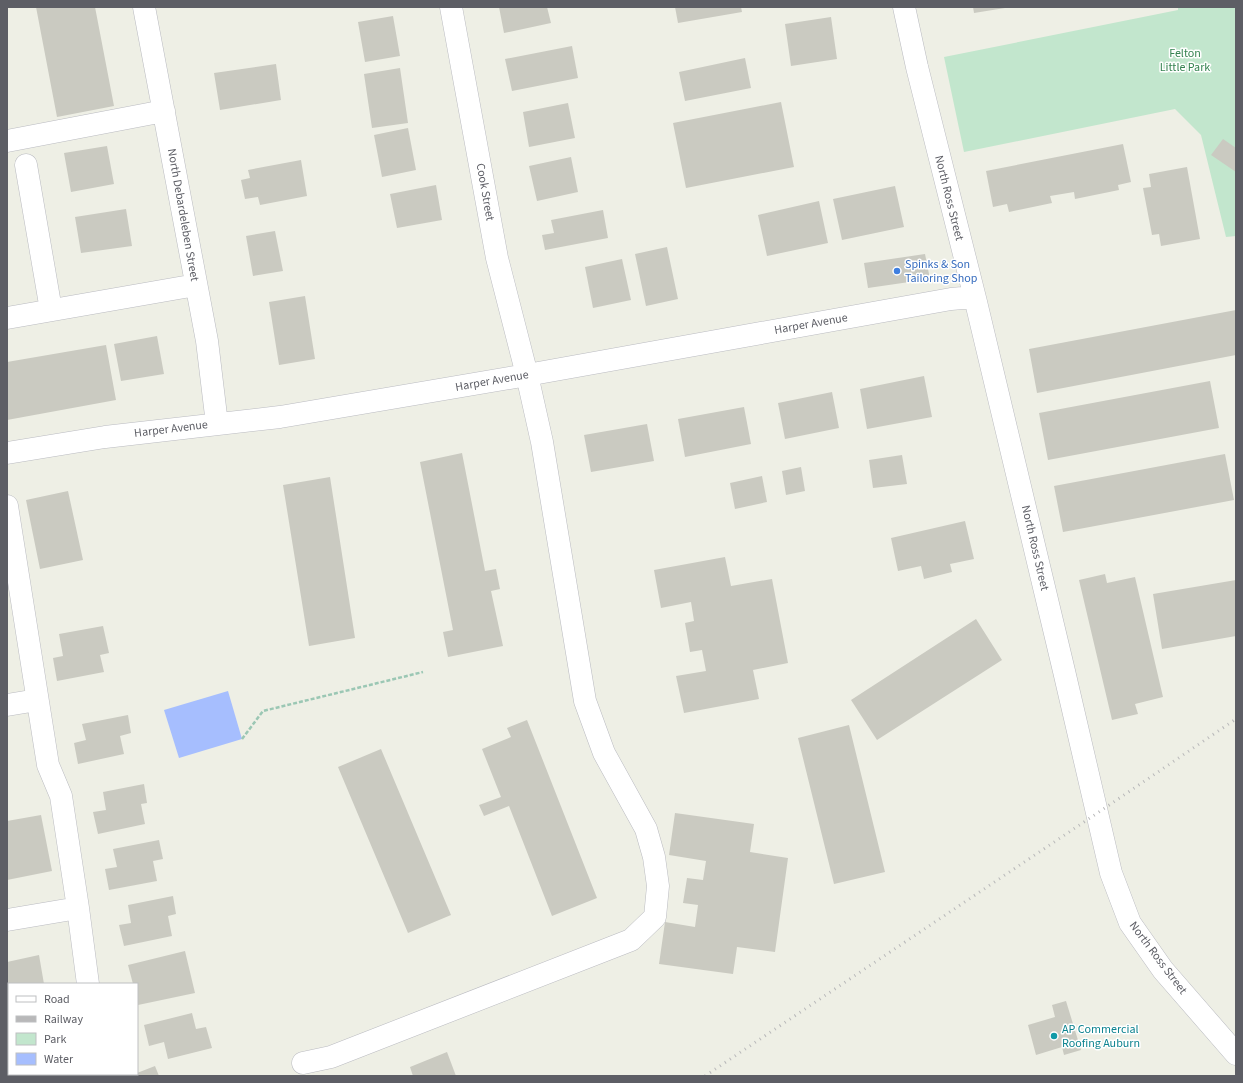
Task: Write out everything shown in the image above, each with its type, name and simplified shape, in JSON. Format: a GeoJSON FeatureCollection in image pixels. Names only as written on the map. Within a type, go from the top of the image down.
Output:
{"type":"FeatureCollection","features":[{"type":"Feature","properties":{"kind":"street","name":"North Debardeleben Street"},"geometry":{"type":"LineString","coordinates":[[144,7],[207,341],[217,424]]}},
{"type":"Feature","properties":{"kind":"street","name":"Cook Street"},"geometry":{"type":"LineString","coordinates":[[303,1063],[331,1057],[631,940],[655,917],[658,886],[654,857],[646,829],[604,752],[585,701],[542,442],[527,375],[497,258],[451,7]]}},
{"type":"Feature","properties":{"kind":"street","name":"North Ross Street"},"geometry":{"type":"LineString","coordinates":[[904,7],[917,67],[974,296],[1111,873],[1130,924],[1163,970],[1236,1054]]}},
{"type":"Feature","properties":{"kind":"street"},"geometry":{"type":"LineString","coordinates":[[7,141],[164,111]]}},
{"type":"Feature","properties":{"kind":"street"},"geometry":{"type":"LineString","coordinates":[[26,165],[52,310]]}},
{"type":"Feature","properties":{"kind":"street"},"geometry":{"type":"LineString","coordinates":[[7,318],[196,285]]}},
{"type":"Feature","properties":{"kind":"street","name":"Harper Avenue"},"geometry":{"type":"LineString","coordinates":[[7,453],[106,437],[280,417],[527,375],[944,300],[974,296]]}},
{"type":"Feature","properties":{"kind":"street"},"geometry":{"type":"LineString","coordinates":[[7,506],[14,601],[37,700],[48,765],[61,796],[88,983]]}},
{"type":"Feature","properties":{"kind":"street"},"geometry":{"type":"LineString","coordinates":[[7,705],[37,700]]}},
{"type":"Feature","properties":{"kind":"street"},"geometry":{"type":"LineString","coordinates":[[7,920],[78,908]]}},
{"type":"Feature","properties":{"kind":"path"},"geometry":{"type":"LineString","coordinates":[[242,739],[263,710],[423,672]]}},
{"type":"Feature","properties":{"kind":"green space","name":"Felton Little Park"},"geometry":{"type":"Polygon","coordinates":[[[1178,7],[1236,7],[1236,236],[1226,237],[1201,135],[1175,109],[964,152],[944,57],[1178,10],[1178,7]]]}},
{"type":"Feature","properties":{"kind":"water"},"geometry":{"type":"Polygon","coordinates":[[[228,691],[242,739],[179,758],[164,710],[228,691]]]}},
{"type":"Feature","properties":{"kind":"building"},"geometry":{"type":"Polygon","coordinates":[[[36,7],[95,7],[114,106],[57,117],[36,7]]]}},
{"type":"Feature","properties":{"kind":"building"},"geometry":{"type":"Polygon","coordinates":[[[499,7],[547,7],[551,23],[504,33],[499,7]]]}},
{"type":"Feature","properties":{"kind":"building"},"geometry":{"type":"Polygon","coordinates":[[[675,7],[741,7],[742,12],[678,23],[675,7]]]}},
{"type":"Feature","properties":{"kind":"building"},"geometry":{"type":"Polygon","coordinates":[[[973,7],[1005,7],[1005,8],[974,13],[973,7]]]}},
{"type":"Feature","properties":{"kind":"building"},"geometry":{"type":"Polygon","coordinates":[[[393,16],[400,56],[365,62],[358,22],[393,16]]]}},
{"type":"Feature","properties":{"kind":"building"},"geometry":{"type":"Polygon","coordinates":[[[831,17],[837,59],[791,66],[785,24],[831,17]]]}},
{"type":"Feature","properties":{"kind":"building"},"geometry":{"type":"Polygon","coordinates":[[[572,46],[578,78],[512,91],[505,59],[572,46]]]}},
{"type":"Feature","properties":{"kind":"building"},"geometry":{"type":"Polygon","coordinates":[[[745,58],[751,88],[685,101],[679,72],[745,58]]]}},
{"type":"Feature","properties":{"kind":"building"},"geometry":{"type":"Polygon","coordinates":[[[276,64],[281,100],[220,110],[214,73],[276,64]]]}},
{"type":"Feature","properties":{"kind":"building"},"geometry":{"type":"Polygon","coordinates":[[[400,68],[408,123],[372,128],[364,74],[400,68]]]}},
{"type":"Feature","properties":{"kind":"building"},"geometry":{"type":"Polygon","coordinates":[[[781,102],[794,167],[686,188],[673,123],[781,102]]]}},
{"type":"Feature","properties":{"kind":"building"},"geometry":{"type":"Polygon","coordinates":[[[568,103],[575,138],[529,147],[523,112],[568,103]]]}},
{"type":"Feature","properties":{"kind":"building"},"geometry":{"type":"Polygon","coordinates":[[[408,128],[416,170],[382,177],[374,135],[408,128]]]}},
{"type":"Feature","properties":{"kind":"building"},"geometry":{"type":"Polygon","coordinates":[[[1223,139],[1236,148],[1236,172],[1211,155],[1223,139]]]}},
{"type":"Feature","properties":{"kind":"building"},"geometry":{"type":"Polygon","coordinates":[[[1123,144],[1131,182],[1118,185],[1119,190],[1075,199],[1074,192],[1050,196],[1052,203],[1009,212],[1007,204],[993,207],[986,171],[1123,144]]]}},
{"type":"Feature","properties":{"kind":"building"},"geometry":{"type":"Polygon","coordinates":[[[107,146],[114,184],[71,192],[64,153],[107,146]]]}},
{"type":"Feature","properties":{"kind":"building"},"geometry":{"type":"Polygon","coordinates":[[[571,157],[578,192],[537,201],[529,166],[571,157]]]}},
{"type":"Feature","properties":{"kind":"building"},"geometry":{"type":"Polygon","coordinates":[[[301,160],[307,196],[260,205],[258,197],[245,199],[241,180],[250,178],[248,170],[301,160]]]}},
{"type":"Feature","properties":{"kind":"building"},"geometry":{"type":"Polygon","coordinates":[[[1187,167],[1200,239],[1161,246],[1159,234],[1152,235],[1143,188],[1151,187],[1149,174],[1187,167]]]}},
{"type":"Feature","properties":{"kind":"building"},"geometry":{"type":"Polygon","coordinates":[[[436,185],[442,220],[397,228],[390,194],[436,185]]]}},
{"type":"Feature","properties":{"kind":"building"},"geometry":{"type":"Polygon","coordinates":[[[895,186],[904,227],[842,240],[833,199],[895,186]]]}},
{"type":"Feature","properties":{"kind":"building"},"geometry":{"type":"Polygon","coordinates":[[[819,201],[828,243],[767,256],[758,215],[819,201]]]}},
{"type":"Feature","properties":{"kind":"building"},"geometry":{"type":"Polygon","coordinates":[[[126,209],[132,246],[81,253],[75,217],[126,209]]]}},
{"type":"Feature","properties":{"kind":"building"},"geometry":{"type":"Polygon","coordinates":[[[603,210],[608,238],[545,250],[542,235],[554,233],[551,220],[603,210]]]}},
{"type":"Feature","properties":{"kind":"building"},"geometry":{"type":"Polygon","coordinates":[[[275,231],[283,271],[253,276],[246,236],[275,231]]]}},
{"type":"Feature","properties":{"kind":"building"},"geometry":{"type":"Polygon","coordinates":[[[667,247],[678,299],[646,306],[635,254],[667,247]]]}},
{"type":"Feature","properties":{"kind":"building","name":"Spinks & Son Tailoring Shop"},"geometry":{"type":"Polygon","coordinates":[[[925,254],[930,279],[868,288],[864,263],[925,254]]]}},
{"type":"Feature","properties":{"kind":"building"},"geometry":{"type":"Polygon","coordinates":[[[622,259],[631,300],[593,308],[585,267],[622,259]]]}},
{"type":"Feature","properties":{"kind":"building"},"geometry":{"type":"Polygon","coordinates":[[[305,296],[315,359],[279,365],[269,302],[305,296]]]}},
{"type":"Feature","properties":{"kind":"building"},"geometry":{"type":"Polygon","coordinates":[[[1236,310],[1236,355],[1037,393],[1029,349],[1236,310]]]}},
{"type":"Feature","properties":{"kind":"building"},"geometry":{"type":"Polygon","coordinates":[[[157,336],[164,374],[121,381],[114,344],[157,336]]]}},
{"type":"Feature","properties":{"kind":"building"},"geometry":{"type":"Polygon","coordinates":[[[106,345],[116,400],[7,420],[7,362],[106,345]]]}},
{"type":"Feature","properties":{"kind":"building"},"geometry":{"type":"Polygon","coordinates":[[[924,376],[932,417],[867,429],[860,389],[924,376]]]}},
{"type":"Feature","properties":{"kind":"building"},"geometry":{"type":"Polygon","coordinates":[[[1210,381],[1219,428],[1048,460],[1039,413],[1210,381]]]}},
{"type":"Feature","properties":{"kind":"building"},"geometry":{"type":"Polygon","coordinates":[[[832,392],[839,428],[785,439],[778,403],[832,392]]]}},
{"type":"Feature","properties":{"kind":"building"},"geometry":{"type":"Polygon","coordinates":[[[744,407],[751,444],[685,457],[678,419],[744,407]]]}},
{"type":"Feature","properties":{"kind":"building"},"geometry":{"type":"Polygon","coordinates":[[[647,424],[654,461],[591,472],[584,435],[647,424]]]}},
{"type":"Feature","properties":{"kind":"building"},"geometry":{"type":"Polygon","coordinates":[[[462,453],[485,571],[496,569],[500,589],[491,591],[503,646],[448,657],[443,632],[453,630],[420,462],[462,453]]]}},
{"type":"Feature","properties":{"kind":"building"},"geometry":{"type":"Polygon","coordinates":[[[1225,454],[1234,500],[1063,532],[1054,486],[1225,454]]]}},
{"type":"Feature","properties":{"kind":"building"},"geometry":{"type":"Polygon","coordinates":[[[902,455],[907,484],[873,488],[869,460],[902,455]]]}},
{"type":"Feature","properties":{"kind":"building"},"geometry":{"type":"Polygon","coordinates":[[[801,467],[805,491],[786,495],[782,471],[801,467]]]}},
{"type":"Feature","properties":{"kind":"building"},"geometry":{"type":"Polygon","coordinates":[[[762,476],[767,502],[735,509],[730,483],[762,476]]]}},
{"type":"Feature","properties":{"kind":"building"},"geometry":{"type":"Polygon","coordinates":[[[330,477],[355,638],[309,646],[283,485],[330,477]]]}},
{"type":"Feature","properties":{"kind":"building"},"geometry":{"type":"Polygon","coordinates":[[[68,491],[83,560],[40,569],[26,500],[68,491]]]}},
{"type":"Feature","properties":{"kind":"building"},"geometry":{"type":"Polygon","coordinates":[[[965,521],[974,559],[950,564],[952,572],[924,579],[921,566],[898,571],[891,538],[965,521]]]}},
{"type":"Feature","properties":{"kind":"building"},"geometry":{"type":"Polygon","coordinates":[[[725,557],[731,586],[772,579],[788,663],[753,670],[759,699],[684,713],[676,676],[706,671],[702,650],[690,652],[685,623],[694,621],[691,602],[661,608],[654,570],[725,557]]]}},
{"type":"Feature","properties":{"kind":"building"},"geometry":{"type":"Polygon","coordinates":[[[1105,574],[1107,583],[1135,577],[1163,697],[1135,704],[1138,714],[1112,720],[1079,580],[1105,574]]]}},
{"type":"Feature","properties":{"kind":"building"},"geometry":{"type":"Polygon","coordinates":[[[1236,580],[1236,636],[1162,649],[1153,594],[1236,580]]]}},
{"type":"Feature","properties":{"kind":"building"},"geometry":{"type":"Polygon","coordinates":[[[976,619],[1002,660],[877,740],[851,700],[976,619]]]}},
{"type":"Feature","properties":{"kind":"building"},"geometry":{"type":"Polygon","coordinates":[[[103,626],[109,653],[100,655],[104,672],[57,681],[53,658],[63,656],[59,634],[103,626]]]}},
{"type":"Feature","properties":{"kind":"building"},"geometry":{"type":"Polygon","coordinates":[[[128,715],[131,733],[120,736],[124,754],[78,764],[74,743],[86,740],[82,724],[128,715]]]}},
{"type":"Feature","properties":{"kind":"building"},"geometry":{"type":"Polygon","coordinates":[[[527,720],[597,898],[552,916],[509,806],[484,816],[479,805],[501,797],[482,749],[511,737],[507,728],[527,720]]]}},
{"type":"Feature","properties":{"kind":"building"},"geometry":{"type":"Polygon","coordinates":[[[849,725],[885,872],[834,884],[798,738],[849,725]]]}},
{"type":"Feature","properties":{"kind":"building"},"geometry":{"type":"Polygon","coordinates":[[[381,749],[451,915],[408,933],[338,767],[381,749]]]}},
{"type":"Feature","properties":{"kind":"building"},"geometry":{"type":"Polygon","coordinates":[[[144,784],[147,803],[141,804],[145,824],[98,834],[93,812],[106,810],[103,792],[144,784]]]}},
{"type":"Feature","properties":{"kind":"building"},"geometry":{"type":"Polygon","coordinates":[[[675,813],[754,824],[750,852],[788,858],[775,952],[737,947],[733,974],[659,964],[665,922],[695,927],[698,905],[683,903],[687,878],[703,880],[706,861],[669,855],[675,813]]]}},
{"type":"Feature","properties":{"kind":"building"},"geometry":{"type":"Polygon","coordinates":[[[41,815],[52,871],[7,880],[7,821],[41,815]]]}},
{"type":"Feature","properties":{"kind":"building"},"geometry":{"type":"Polygon","coordinates":[[[159,840],[163,859],[153,861],[157,881],[109,890],[105,869],[117,867],[113,849],[159,840]]]}},
{"type":"Feature","properties":{"kind":"building"},"geometry":{"type":"Polygon","coordinates":[[[173,896],[176,914],[168,916],[172,936],[124,946],[119,925],[131,923],[128,905],[173,896]]]}},
{"type":"Feature","properties":{"kind":"building"},"geometry":{"type":"Polygon","coordinates":[[[185,951],[195,993],[138,1005],[138,983],[133,983],[128,965],[185,951]]]}},
{"type":"Feature","properties":{"kind":"building"},"geometry":{"type":"Polygon","coordinates":[[[39,955],[44,983],[8,983],[7,1021],[7,962],[39,955]]]}},
{"type":"Feature","properties":{"kind":"building","name":"AP Commercial Roofing Auburn"},"geometry":{"type":"Polygon","coordinates":[[[1066,1001],[1081,1050],[1064,1055],[1062,1047],[1036,1055],[1028,1025],[1055,1017],[1052,1005],[1066,1001]]]}},
{"type":"Feature","properties":{"kind":"building"},"geometry":{"type":"Polygon","coordinates":[[[192,1013],[196,1029],[206,1027],[212,1048],[168,1059],[164,1042],[149,1046],[144,1025],[192,1013]]]}},
{"type":"Feature","properties":{"kind":"building"},"geometry":{"type":"Polygon","coordinates":[[[447,1052],[456,1076],[413,1076],[410,1067],[447,1052]]]}},
{"type":"Feature","properties":{"kind":"building"},"geometry":{"type":"Polygon","coordinates":[[[155,1066],[159,1076],[129,1076],[138,1075],[138,1073],[155,1066]]]}},
{"type":"Feature","properties":{"kind":"railway"},"geometry":{"type":"LineString","coordinates":[[705,1076],[1236,719]]}},
{"type":"Feature","properties":{"kind":"place","name":"Spinks & Son Tailoring Shop"},"geometry":{"type":"Point","coordinates":[897,271]}},
{"type":"Feature","properties":{"kind":"place","name":"AP Commercial Roofing Auburn"},"geometry":{"type":"Point","coordinates":[1054,1036]}}]}
